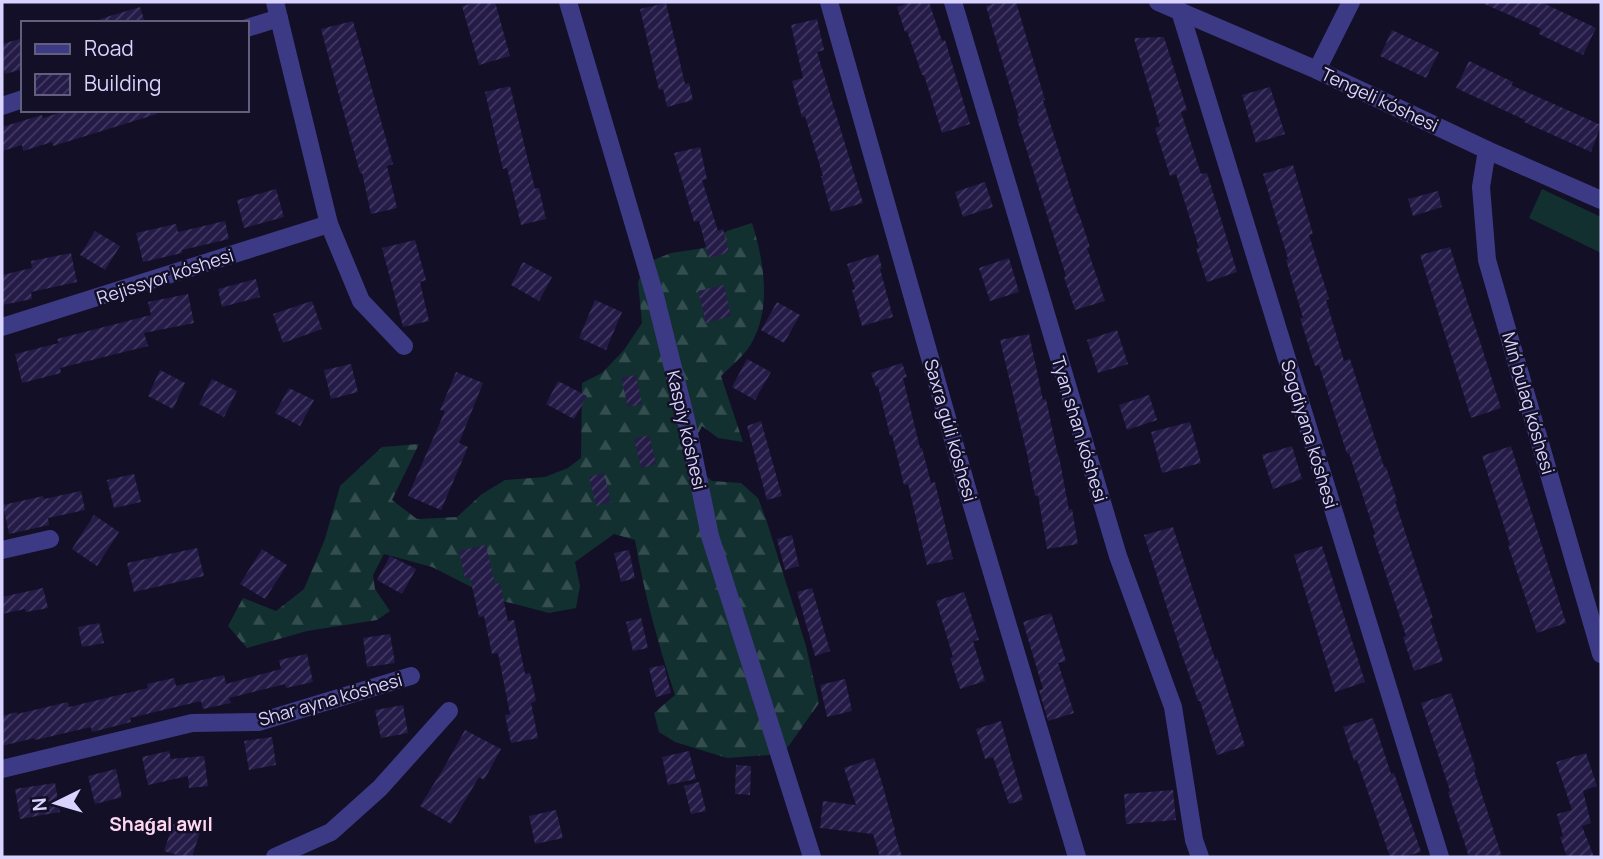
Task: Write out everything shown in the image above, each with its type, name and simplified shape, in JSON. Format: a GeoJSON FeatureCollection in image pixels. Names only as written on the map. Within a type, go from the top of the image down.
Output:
{"type":"FeatureCollection","features":[{"type":"Feature","properties":{"kind":"street","name":"Kaspiy kóshesi"},"geometry":{"type":"LineString","coordinates":[[568,2],[655,296],[687,424],[710,536],[812,857]]}},
{"type":"Feature","properties":{"kind":"street","name":"Saxra gúli kóshesi"},"geometry":{"type":"LineString","coordinates":[[829,2],[968,492],[1077,857]]}},
{"type":"Feature","properties":{"kind":"street","name":"Tyan shan kóshesi"},"geometry":{"type":"LineString","coordinates":[[953,2],[1118,556],[1173,707],[1200,857]]}},
{"type":"Feature","properties":{"kind":"street","name":"Tengeli kóshesi"},"geometry":{"type":"LineString","coordinates":[[1158,2],[1317,69],[1487,150],[1601,200]]}},
{"type":"Feature","properties":{"kind":"street"},"geometry":{"type":"LineString","coordinates":[[1317,69],[1351,2]]}},
{"type":"Feature","properties":{"kind":"street"},"geometry":{"type":"LineString","coordinates":[[248,27],[277,10],[329,224],[361,301],[404,346]]}},
{"type":"Feature","properties":{"kind":"street","name":"Sogdiyana kóshesi"},"geometry":{"type":"LineString","coordinates":[[1180,11],[1440,857]]}},
{"type":"Feature","properties":{"kind":"street"},"geometry":{"type":"LineString","coordinates":[[2,106],[21,100]]}},
{"type":"Feature","properties":{"kind":"street","name":"Mıń bulaq kóshesi"},"geometry":{"type":"LineString","coordinates":[[1487,150],[1481,187],[1487,260],[1601,654]]}},
{"type":"Feature","properties":{"kind":"street","name":"Rejissyor kóshesi"},"geometry":{"type":"LineString","coordinates":[[2,327],[329,224]]}},
{"type":"Feature","properties":{"kind":"street"},"geometry":{"type":"LineString","coordinates":[[2,550],[51,539]]}},
{"type":"Feature","properties":{"kind":"street","name":"Shar ayna kóshesi"},"geometry":{"type":"LineString","coordinates":[[2,769],[192,723],[259,722],[411,676]]}},
{"type":"Feature","properties":{"kind":"street"},"geometry":{"type":"LineString","coordinates":[[275,857],[331,832],[380,788],[449,711]]}},
{"type":"Feature","properties":{"kind":"green space"},"geometry":{"type":"Polygon","coordinates":[[[1542,189],[1601,217],[1601,253],[1529,218],[1542,189]]]}},
{"type":"Feature","properties":{"kind":"green space"},"geometry":{"type":"Polygon","coordinates":[[[752,223],[764,284],[762,315],[751,344],[721,376],[743,442],[718,438],[702,426],[686,458],[712,481],[741,483],[758,498],[766,519],[806,646],[819,703],[783,754],[727,758],[675,742],[659,732],[654,713],[675,695],[652,618],[635,540],[614,534],[575,562],[580,586],[576,608],[549,613],[495,599],[432,567],[384,554],[373,575],[375,589],[390,611],[377,620],[307,631],[247,648],[228,626],[243,598],[276,611],[304,589],[325,539],[340,486],[382,447],[419,444],[392,500],[417,519],[457,517],[482,494],[505,480],[545,477],[568,468],[581,458],[582,383],[602,373],[624,350],[642,323],[638,282],[646,263],[671,253],[704,248],[727,231],[752,223]]]}},
{"type":"Feature","properties":{"kind":"building"},"geometry":{"type":"Polygon","coordinates":[[[495,2],[510,56],[479,65],[462,6],[495,2]]]}},
{"type":"Feature","properties":{"kind":"building"},"geometry":{"type":"Polygon","coordinates":[[[912,2],[929,2],[942,41],[945,40],[970,124],[942,133],[924,75],[897,7],[912,2]]]}},
{"type":"Feature","properties":{"kind":"building"},"geometry":{"type":"Polygon","coordinates":[[[999,2],[1016,2],[1043,100],[1090,247],[1087,248],[1105,301],[1075,310],[986,6],[999,2]]]}},
{"type":"Feature","properties":{"kind":"building"},"geometry":{"type":"Polygon","coordinates":[[[1480,2],[1541,2],[1596,28],[1583,55],[1539,34],[1541,29],[1480,2]]]}},
{"type":"Feature","properties":{"kind":"building"},"geometry":{"type":"Polygon","coordinates":[[[666,3],[685,84],[689,83],[693,100],[667,107],[663,89],[659,90],[640,9],[666,3]]]}},
{"type":"Feature","properties":{"kind":"building"},"geometry":{"type":"Polygon","coordinates":[[[140,7],[144,21],[100,21],[140,7]]]}},
{"type":"Feature","properties":{"kind":"building"},"geometry":{"type":"Polygon","coordinates":[[[817,19],[824,50],[817,52],[863,203],[831,212],[823,176],[792,81],[803,78],[791,25],[817,19]]]}},
{"type":"Feature","properties":{"kind":"building"},"geometry":{"type":"Polygon","coordinates":[[[353,21],[393,164],[387,166],[397,208],[371,214],[321,29],[353,21]]]}},
{"type":"Feature","properties":{"kind":"building"},"geometry":{"type":"Polygon","coordinates":[[[1392,30],[1439,52],[1426,78],[1380,56],[1392,30]]]}},
{"type":"Feature","properties":{"kind":"building"},"geometry":{"type":"Polygon","coordinates":[[[1164,37],[1187,110],[1181,112],[1201,174],[1207,173],[1237,272],[1207,282],[1176,174],[1170,176],[1155,128],[1160,126],[1134,38],[1164,37]]]}},
{"type":"Feature","properties":{"kind":"building"},"geometry":{"type":"Polygon","coordinates":[[[21,39],[21,70],[5,74],[2,44],[21,39]]]}},
{"type":"Feature","properties":{"kind":"building"},"geometry":{"type":"Polygon","coordinates":[[[1469,61],[1513,82],[1511,85],[1601,125],[1591,152],[1456,88],[1469,61]]]}},
{"type":"Feature","properties":{"kind":"building"},"geometry":{"type":"Polygon","coordinates":[[[510,86],[535,189],[539,188],[546,219],[521,225],[507,168],[503,169],[485,92],[510,86]]]}},
{"type":"Feature","properties":{"kind":"building"},"geometry":{"type":"Polygon","coordinates":[[[1270,87],[1285,134],[1256,143],[1242,95],[1270,87]]]}},
{"type":"Feature","properties":{"kind":"building"},"geometry":{"type":"Polygon","coordinates":[[[62,112],[157,114],[53,146],[52,142],[23,151],[22,145],[2,151],[2,127],[42,115],[43,118],[62,112]]]}},
{"type":"Feature","properties":{"kind":"building"},"geometry":{"type":"Polygon","coordinates":[[[700,147],[707,179],[702,180],[718,231],[723,229],[729,252],[709,258],[699,221],[694,222],[674,153],[700,147]]]}},
{"type":"Feature","properties":{"kind":"building"},"geometry":{"type":"Polygon","coordinates":[[[1293,165],[1313,234],[1309,235],[1329,299],[1326,300],[1344,361],[1350,359],[1433,618],[1430,619],[1443,661],[1414,671],[1403,637],[1406,636],[1349,453],[1347,454],[1319,365],[1315,366],[1300,318],[1303,318],[1286,260],[1288,259],[1263,174],[1293,165]]]}},
{"type":"Feature","properties":{"kind":"building"},"geometry":{"type":"Polygon","coordinates":[[[985,182],[993,207],[963,217],[955,192],[985,182]]]}},
{"type":"Feature","properties":{"kind":"building"},"geometry":{"type":"Polygon","coordinates":[[[276,189],[284,217],[244,228],[237,200],[276,189]]]}},
{"type":"Feature","properties":{"kind":"building"},"geometry":{"type":"Polygon","coordinates":[[[1438,191],[1442,207],[1413,216],[1408,199],[1438,191]]]}},
{"type":"Feature","properties":{"kind":"building"},"geometry":{"type":"Polygon","coordinates":[[[225,221],[229,239],[143,262],[136,233],[176,224],[178,232],[225,221]]]}},
{"type":"Feature","properties":{"kind":"building"},"geometry":{"type":"Polygon","coordinates":[[[95,231],[120,246],[105,270],[80,255],[95,231]]]}},
{"type":"Feature","properties":{"kind":"building"},"geometry":{"type":"Polygon","coordinates":[[[415,240],[426,280],[420,282],[429,321],[403,327],[382,248],[415,240]]]}},
{"type":"Feature","properties":{"kind":"building"},"geometry":{"type":"Polygon","coordinates":[[[1450,247],[1501,408],[1471,418],[1420,255],[1450,247]]]}},
{"type":"Feature","properties":{"kind":"building"},"geometry":{"type":"Polygon","coordinates":[[[71,253],[77,282],[31,292],[32,299],[2,305],[2,275],[32,268],[31,261],[71,253]]]}},
{"type":"Feature","properties":{"kind":"building"},"geometry":{"type":"Polygon","coordinates":[[[878,254],[893,317],[862,326],[847,264],[878,254]]]}},
{"type":"Feature","properties":{"kind":"building"},"geometry":{"type":"Polygon","coordinates":[[[1009,258],[1019,292],[990,301],[979,268],[1009,258]]]}},
{"type":"Feature","properties":{"kind":"building"},"geometry":{"type":"Polygon","coordinates":[[[523,262],[552,277],[539,301],[511,285],[523,262]]]}},
{"type":"Feature","properties":{"kind":"building"},"geometry":{"type":"Polygon","coordinates":[[[256,279],[260,297],[222,307],[218,289],[256,279]]]}},
{"type":"Feature","properties":{"kind":"building"},"geometry":{"type":"Polygon","coordinates":[[[724,285],[731,316],[706,323],[698,291],[724,285]]]}},
{"type":"Feature","properties":{"kind":"building"},"geometry":{"type":"Polygon","coordinates":[[[188,294],[194,323],[144,333],[148,346],[60,368],[61,373],[22,383],[15,354],[59,343],[57,339],[151,315],[148,302],[188,294]]]}},
{"type":"Feature","properties":{"kind":"building"},"geometry":{"type":"Polygon","coordinates":[[[595,300],[622,312],[606,350],[579,338],[595,300]]]}},
{"type":"Feature","properties":{"kind":"building"},"geometry":{"type":"Polygon","coordinates":[[[312,301],[322,329],[283,343],[273,314],[312,301]]]}},
{"type":"Feature","properties":{"kind":"building"},"geometry":{"type":"Polygon","coordinates":[[[777,302],[800,315],[784,343],[761,330],[777,302]]]}},
{"type":"Feature","properties":{"kind":"building"},"geometry":{"type":"Polygon","coordinates":[[[1117,330],[1128,364],[1098,373],[1087,340],[1117,330]]]}},
{"type":"Feature","properties":{"kind":"building"},"geometry":{"type":"Polygon","coordinates":[[[1029,334],[1043,400],[1046,399],[1059,456],[1069,510],[1072,509],[1078,544],[1047,549],[1038,495],[1035,496],[1000,340],[1029,334]]]}},
{"type":"Feature","properties":{"kind":"building"},"geometry":{"type":"Polygon","coordinates":[[[747,359],[771,372],[755,400],[732,387],[747,359]]]}},
{"type":"Feature","properties":{"kind":"building"},"geometry":{"type":"Polygon","coordinates":[[[902,363],[907,377],[903,378],[920,448],[931,483],[935,482],[953,559],[927,565],[908,484],[904,485],[878,386],[876,387],[871,373],[902,363]]]}},
{"type":"Feature","properties":{"kind":"building"},"geometry":{"type":"Polygon","coordinates":[[[351,364],[358,392],[331,399],[324,370],[351,364]]]}},
{"type":"Feature","properties":{"kind":"building"},"geometry":{"type":"Polygon","coordinates":[[[160,370],[185,383],[173,409],[148,396],[160,370]]]}},
{"type":"Feature","properties":{"kind":"building"},"geometry":{"type":"Polygon","coordinates":[[[456,372],[483,383],[459,443],[468,447],[441,510],[408,496],[445,411],[440,410],[456,372]]]}},
{"type":"Feature","properties":{"kind":"building"},"geometry":{"type":"Polygon","coordinates":[[[636,375],[642,404],[628,407],[621,378],[636,375]]]}},
{"type":"Feature","properties":{"kind":"building"},"geometry":{"type":"Polygon","coordinates":[[[212,379],[237,391],[224,417],[199,404],[212,379]]]}},
{"type":"Feature","properties":{"kind":"building"},"geometry":{"type":"Polygon","coordinates":[[[558,381],[587,396],[574,419],[546,404],[558,381]]]}},
{"type":"Feature","properties":{"kind":"building"},"geometry":{"type":"Polygon","coordinates":[[[289,388],[314,400],[300,426],[275,413],[289,388]]]}},
{"type":"Feature","properties":{"kind":"building"},"geometry":{"type":"Polygon","coordinates":[[[1149,395],[1157,420],[1127,430],[1119,405],[1149,395]]]}},
{"type":"Feature","properties":{"kind":"building"},"geometry":{"type":"Polygon","coordinates":[[[761,421],[782,496],[767,500],[747,426],[761,421]]]}},
{"type":"Feature","properties":{"kind":"building"},"geometry":{"type":"Polygon","coordinates":[[[1190,422],[1201,463],[1162,473],[1151,432],[1190,422]]]}},
{"type":"Feature","properties":{"kind":"building"},"geometry":{"type":"Polygon","coordinates":[[[649,435],[656,464],[641,468],[634,439],[649,435]]]}},
{"type":"Feature","properties":{"kind":"building"},"geometry":{"type":"Polygon","coordinates":[[[1292,446],[1302,479],[1273,489],[1262,455],[1292,446]]]}},
{"type":"Feature","properties":{"kind":"building"},"geometry":{"type":"Polygon","coordinates":[[[1511,446],[1566,623],[1537,633],[1482,456],[1511,446]]]}},
{"type":"Feature","properties":{"kind":"building"},"geometry":{"type":"Polygon","coordinates":[[[604,473],[611,502],[596,506],[589,477],[604,473]]]}},
{"type":"Feature","properties":{"kind":"building"},"geometry":{"type":"Polygon","coordinates":[[[134,474],[141,502],[114,508],[107,480],[134,474]]]}},
{"type":"Feature","properties":{"kind":"building"},"geometry":{"type":"Polygon","coordinates":[[[81,491],[85,510],[48,518],[49,525],[9,534],[3,505],[81,491]]]}},
{"type":"Feature","properties":{"kind":"building"},"geometry":{"type":"Polygon","coordinates":[[[94,515],[119,532],[97,566],[72,549],[94,515]]]}},
{"type":"Feature","properties":{"kind":"building"},"geometry":{"type":"Polygon","coordinates":[[[1173,527],[1245,746],[1217,755],[1144,535],[1173,527]]]}},
{"type":"Feature","properties":{"kind":"building"},"geometry":{"type":"Polygon","coordinates":[[[792,535],[799,566],[785,570],[777,539],[792,535]]]}},
{"type":"Feature","properties":{"kind":"building"},"geometry":{"type":"Polygon","coordinates":[[[486,545],[495,584],[500,583],[508,621],[514,620],[525,674],[530,673],[536,701],[531,703],[538,738],[511,743],[505,715],[510,714],[498,653],[492,654],[484,616],[479,617],[470,578],[465,579],[459,551],[486,545]]]}},
{"type":"Feature","properties":{"kind":"building"},"geometry":{"type":"Polygon","coordinates":[[[1322,546],[1365,682],[1335,692],[1294,555],[1322,546]]]}},
{"type":"Feature","properties":{"kind":"building"},"geometry":{"type":"Polygon","coordinates":[[[197,548],[204,576],[134,592],[127,563],[197,548]]]}},
{"type":"Feature","properties":{"kind":"building"},"geometry":{"type":"Polygon","coordinates":[[[262,549],[287,565],[265,599],[240,584],[262,549]]]}},
{"type":"Feature","properties":{"kind":"building"},"geometry":{"type":"Polygon","coordinates":[[[629,550],[635,578],[621,582],[614,553],[629,550]]]}},
{"type":"Feature","properties":{"kind":"building"},"geometry":{"type":"Polygon","coordinates":[[[390,556],[416,569],[402,594],[377,580],[390,556]]]}},
{"type":"Feature","properties":{"kind":"building"},"geometry":{"type":"Polygon","coordinates":[[[43,588],[48,608],[2,614],[2,597],[43,588]]]}},
{"type":"Feature","properties":{"kind":"building"},"geometry":{"type":"Polygon","coordinates":[[[812,588],[830,651],[815,656],[797,592],[812,588]]]}},
{"type":"Feature","properties":{"kind":"building"},"geometry":{"type":"Polygon","coordinates":[[[964,592],[979,640],[973,641],[985,681],[960,689],[936,601],[964,592]]]}},
{"type":"Feature","properties":{"kind":"building"},"geometry":{"type":"Polygon","coordinates":[[[1051,613],[1066,661],[1058,663],[1074,713],[1048,721],[1039,690],[1043,689],[1023,622],[1051,613]]]}},
{"type":"Feature","properties":{"kind":"building"},"geometry":{"type":"Polygon","coordinates":[[[641,618],[648,648],[633,651],[626,622],[641,618]]]}},
{"type":"Feature","properties":{"kind":"building"},"geometry":{"type":"Polygon","coordinates":[[[99,623],[104,643],[82,647],[78,627],[99,623]]]}},
{"type":"Feature","properties":{"kind":"building"},"geometry":{"type":"Polygon","coordinates":[[[390,634],[395,663],[367,667],[363,638],[390,634]]]}},
{"type":"Feature","properties":{"kind":"building"},"geometry":{"type":"Polygon","coordinates":[[[307,654],[313,682],[286,688],[285,684],[229,698],[231,703],[203,709],[201,701],[130,718],[131,722],[92,732],[91,727],[2,746],[2,716],[68,702],[69,707],[148,688],[147,684],[174,678],[176,686],[224,675],[226,684],[281,669],[279,660],[307,654]]]}},
{"type":"Feature","properties":{"kind":"building"},"geometry":{"type":"Polygon","coordinates":[[[664,665],[671,693],[656,697],[649,668],[664,665]]]}},
{"type":"Feature","properties":{"kind":"building"},"geometry":{"type":"Polygon","coordinates":[[[845,679],[852,711],[827,717],[820,685],[845,679]]]}},
{"type":"Feature","properties":{"kind":"building"},"geometry":{"type":"Polygon","coordinates":[[[1451,693],[1502,857],[1469,857],[1448,792],[1450,791],[1421,703],[1451,693]]]}},
{"type":"Feature","properties":{"kind":"building"},"geometry":{"type":"Polygon","coordinates":[[[403,705],[408,733],[381,738],[375,710],[403,705]]]}},
{"type":"Feature","properties":{"kind":"building"},"geometry":{"type":"Polygon","coordinates":[[[1373,718],[1421,852],[1390,857],[1357,760],[1354,761],[1343,727],[1373,718]]]}},
{"type":"Feature","properties":{"kind":"building"},"geometry":{"type":"Polygon","coordinates":[[[1001,721],[1023,800],[1009,804],[993,757],[985,759],[976,729],[1001,721]]]}},
{"type":"Feature","properties":{"kind":"building"},"geometry":{"type":"Polygon","coordinates":[[[465,730],[501,749],[484,780],[479,777],[451,824],[420,806],[465,730]]]}},
{"type":"Feature","properties":{"kind":"building"},"geometry":{"type":"Polygon","coordinates":[[[272,737],[276,765],[249,770],[244,741],[272,737]]]}},
{"type":"Feature","properties":{"kind":"building"},"geometry":{"type":"Polygon","coordinates":[[[169,751],[171,759],[204,756],[208,786],[189,788],[188,776],[148,785],[142,757],[169,751]]]}},
{"type":"Feature","properties":{"kind":"building"},"geometry":{"type":"Polygon","coordinates":[[[689,751],[696,779],[668,785],[662,757],[689,751]]]}},
{"type":"Feature","properties":{"kind":"building"},"geometry":{"type":"Polygon","coordinates":[[[1586,753],[1597,786],[1583,791],[1591,823],[1582,826],[1594,857],[1567,857],[1560,837],[1563,836],[1557,814],[1572,810],[1556,762],[1586,753]]]}},
{"type":"Feature","properties":{"kind":"building"},"geometry":{"type":"Polygon","coordinates":[[[874,758],[902,857],[880,857],[873,834],[820,828],[823,801],[856,805],[844,768],[874,758]]]}},
{"type":"Feature","properties":{"kind":"building"},"geometry":{"type":"Polygon","coordinates":[[[736,765],[751,766],[750,795],[735,794],[736,765]]]}},
{"type":"Feature","properties":{"kind":"building"},"geometry":{"type":"Polygon","coordinates":[[[116,769],[122,797],[95,804],[88,776],[116,769]]]}},
{"type":"Feature","properties":{"kind":"building"},"geometry":{"type":"Polygon","coordinates":[[[699,782],[706,811],[691,814],[684,786],[699,782]]]}},
{"type":"Feature","properties":{"kind":"building"},"geometry":{"type":"Polygon","coordinates":[[[55,783],[60,812],[20,819],[15,789],[55,783]]]}},
{"type":"Feature","properties":{"kind":"building"},"geometry":{"type":"Polygon","coordinates":[[[1173,790],[1176,820],[1126,824],[1124,794],[1173,790]]]}},
{"type":"Feature","properties":{"kind":"building"},"geometry":{"type":"Polygon","coordinates":[[[556,810],[563,838],[535,844],[529,816],[556,810]]]}},
{"type":"Feature","properties":{"kind":"building"},"geometry":{"type":"Polygon","coordinates":[[[173,824],[200,832],[192,857],[164,851],[173,824]]]}},
{"type":"Feature","properties":{"kind":"district","name":"Shaǵal awıl"},"geometry":{"type":"Point","coordinates":[161,824]}}]}
